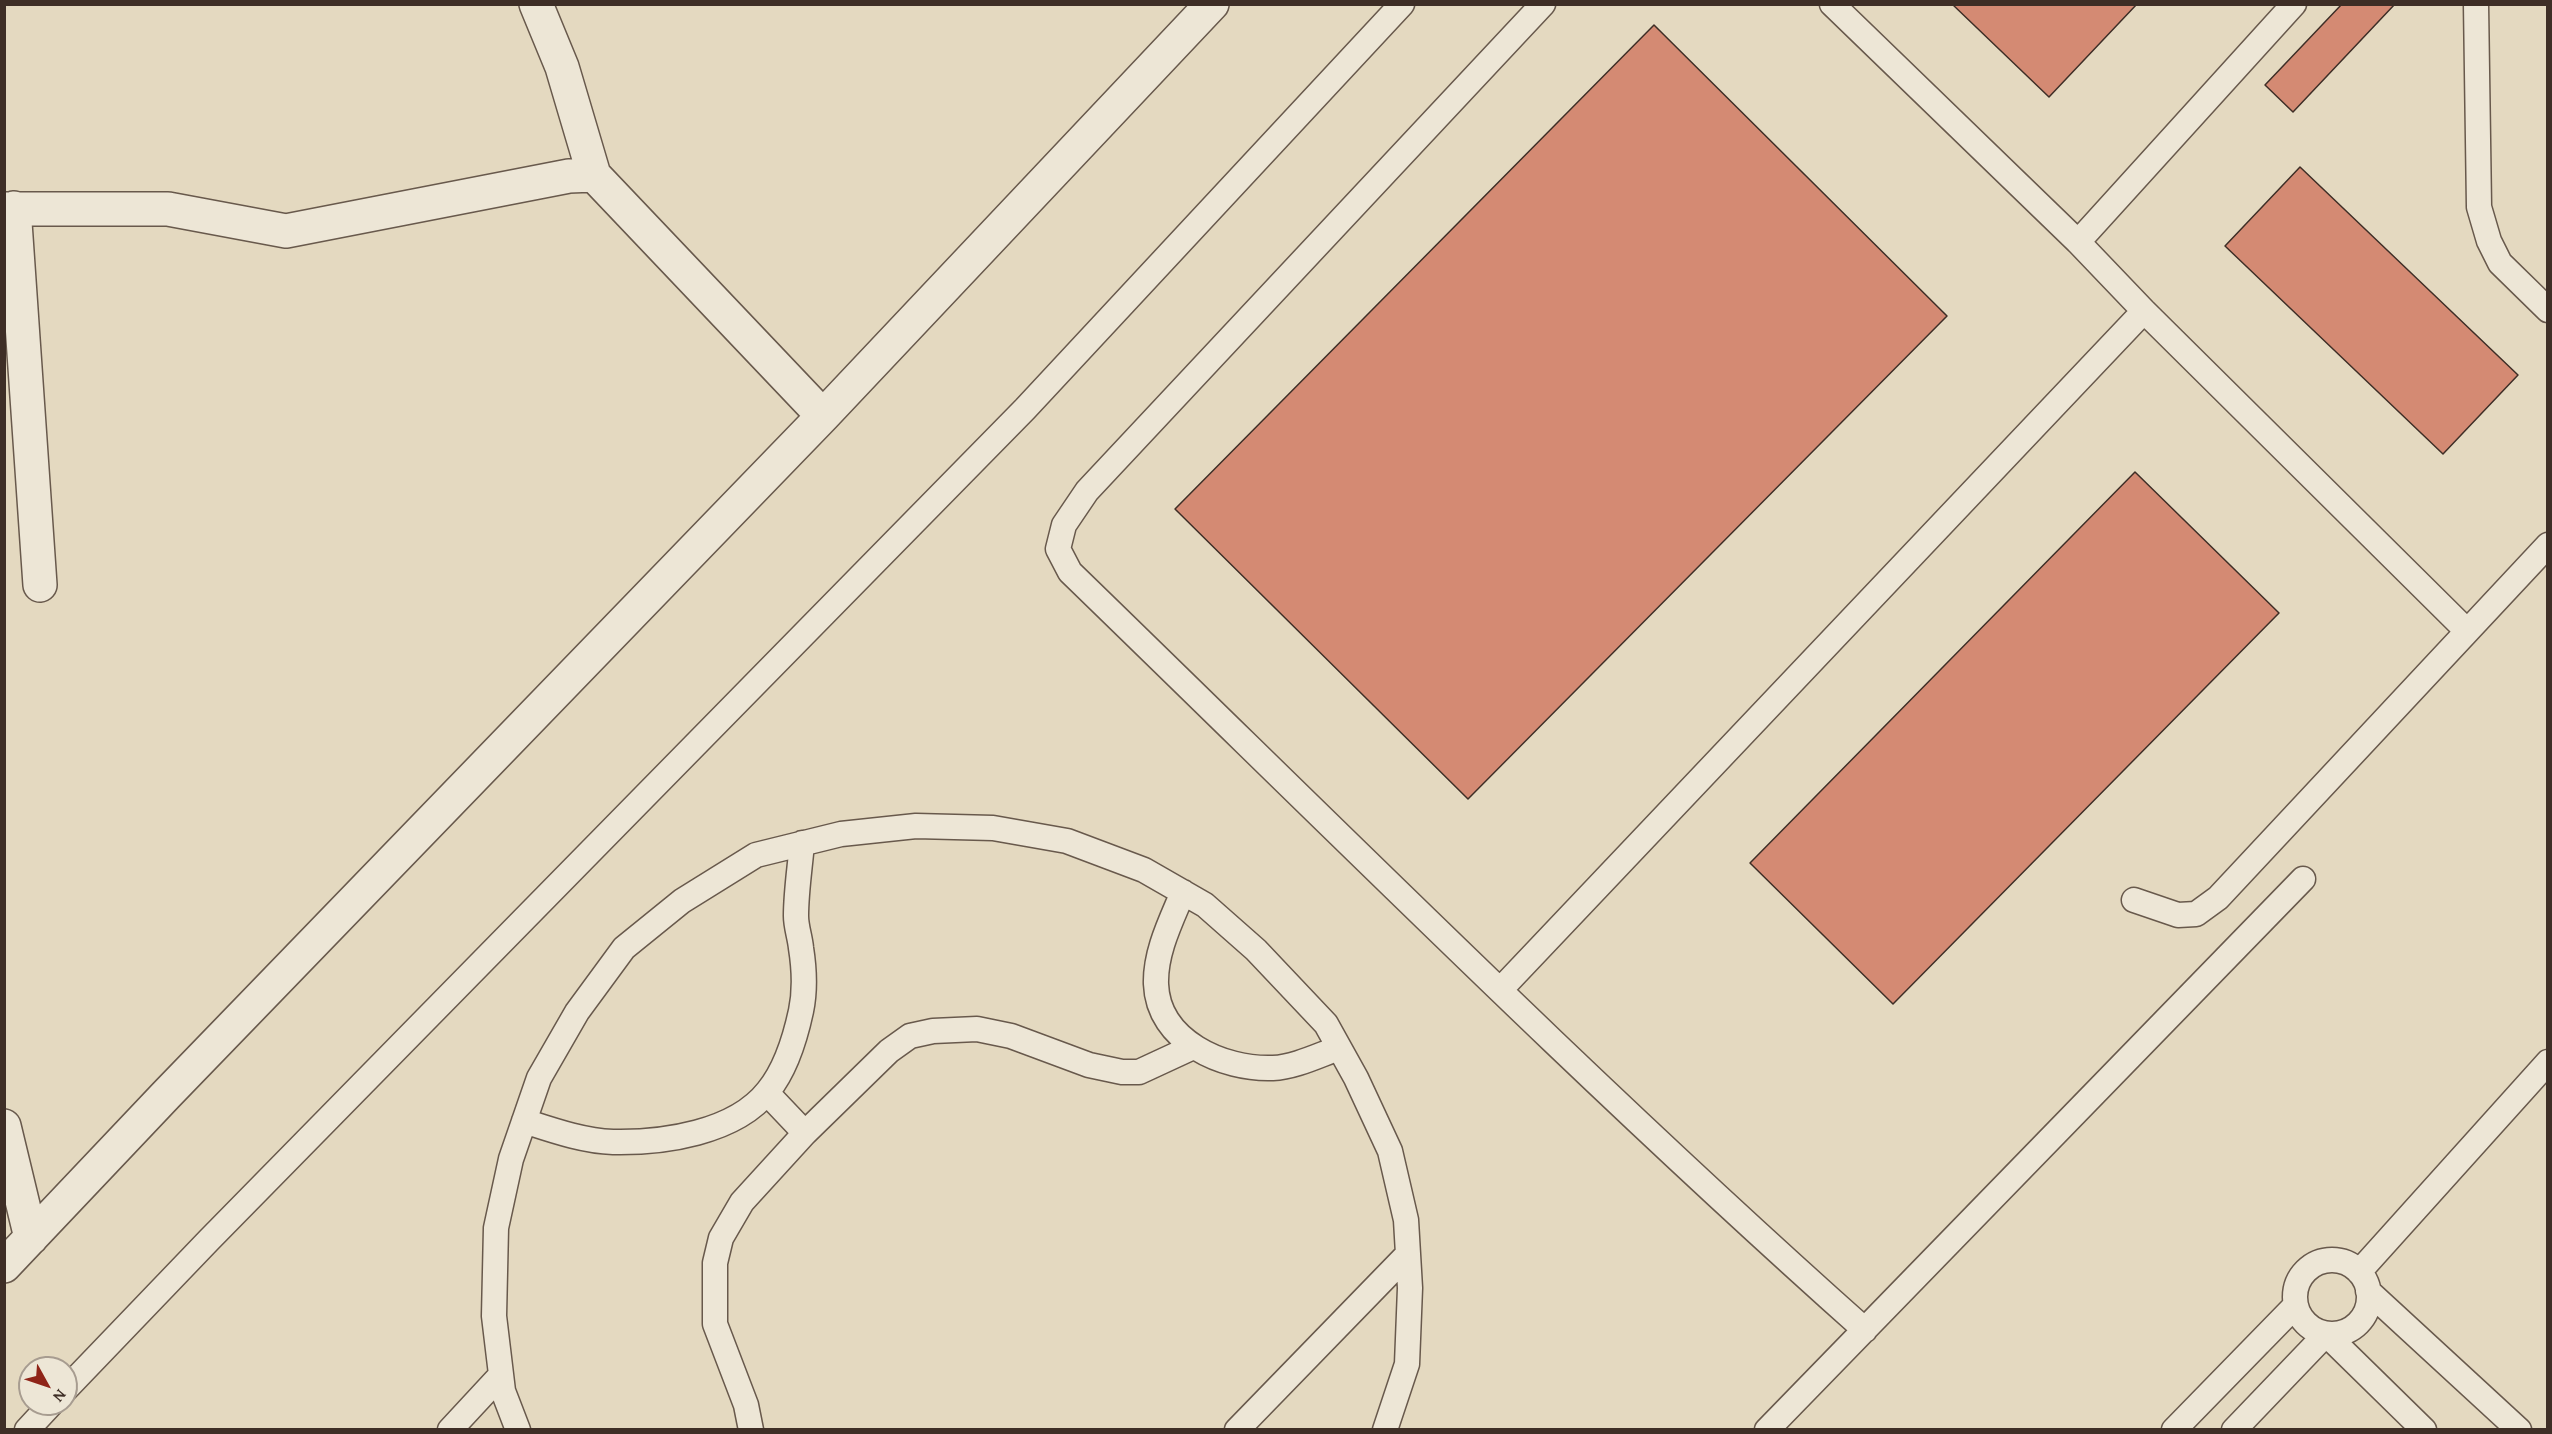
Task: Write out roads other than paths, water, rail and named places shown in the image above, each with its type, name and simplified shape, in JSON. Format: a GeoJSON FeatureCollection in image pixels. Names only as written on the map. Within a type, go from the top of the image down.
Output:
{"type":"FeatureCollection","features":[{"type":"Feature","properties":{"kind":"street"},"geometry":{"type":"LineString","coordinates":[[536,4],[562,67],[594,175],[823,416]]}},
{"type":"Feature","properties":{"kind":"street"},"geometry":{"type":"LineString","coordinates":[[4,1266],[166,1095],[823,416],[1212,4]]}},
{"type":"Feature","properties":{"kind":"street"},"geometry":{"type":"LineString","coordinates":[[40,585],[9,208],[168,209],[286,231],[569,176],[594,175]]}},
{"type":"Feature","properties":{"kind":"street"},"geometry":{"type":"LineString","coordinates":[[4,1126],[31,1238]]}},
{"type":"Feature","properties":{"kind":"lane"},"geometry":{"type":"LineString","coordinates":[[78,1376],[209,1240],[1025,410],[1402,4]]}},
{"type":"Feature","properties":{"kind":"lane"},"geometry":{"type":"LineString","coordinates":[[1543,4],[1087,491],[1064,525],[1058,549],[1070,572],[1501,989],[1766,1241],[1865,1330]]}},
{"type":"Feature","properties":{"kind":"lane"},"geometry":{"type":"LineString","coordinates":[[1832,4],[2078,242],[2144,311],[2467,631]]}},
{"type":"Feature","properties":{"kind":"lane"},"geometry":{"type":"LineString","coordinates":[[2078,242],[2294,4]]}},
{"type":"Feature","properties":{"kind":"lane"},"geometry":{"type":"LineString","coordinates":[[2476,4],[2479,207],[2489,241],[2500,263],[2547,310]]}},
{"type":"Feature","properties":{"kind":"lane"},"geometry":{"type":"LineString","coordinates":[[1501,989],[2144,311]]}},
{"type":"Feature","properties":{"kind":"lane"},"geometry":{"type":"LineString","coordinates":[[2134,900],[2178,915],[2196,914],[2218,898],[2547,545]]}},
{"type":"Feature","properties":{"kind":"lane"},"geometry":{"type":"LineString","coordinates":[[518,1430],[503,1391],[494,1316],[496,1228],[511,1159],[539,1078],[572,1021],[624,948],[682,901],[756,855],[841,834],[916,826],[993,828],[1066,841],[1144,870],[1205,905],[1256,950],[1326,1024],[1390,1151],[1406,1220],[1410,1288],[1407,1364],[1385,1430]]}},
{"type":"Feature","properties":{"kind":"lane"},"geometry":{"type":"LineString","coordinates":[[524,1121],[570,1135],[612,1142],[659,1138],[696,1133],[724,1124],[741,1114],[767,1093],[782,1070],[801,1010],[801,950],[796,918],[802,843]]}},
{"type":"Feature","properties":{"kind":"lane"},"geometry":{"type":"LineString","coordinates":[[1767,1430],[2303,879]]}},
{"type":"Feature","properties":{"kind":"lane"},"geometry":{"type":"LineString","coordinates":[[1183,892],[1163,940],[1156,983],[1159,1008],[1170,1026],[1193,1047],[1223,1062],[1275,1068],[1339,1048]]}},
{"type":"Feature","properties":{"kind":"lane"},"geometry":{"type":"LineString","coordinates":[[751,1430],[746,1405],[715,1324],[715,1263],[722,1238],[742,1202],[805,1133],[889,1051],[910,1036],[933,1031],[977,1029],[1011,1036],[1089,1065],[1122,1072],[1138,1072],[1193,1047]]}},
{"type":"Feature","properties":{"kind":"lane"},"geometry":{"type":"LineString","coordinates":[[2234,1430],[2326,1334],[2339,1334],[2353,1328],[2362,1318],[2368,1305],[2364,1281],[2547,1062]]}},
{"type":"Feature","properties":{"kind":"lane"},"geometry":{"type":"LineString","coordinates":[[767,1093],[805,1133]]}},
{"type":"Feature","properties":{"kind":"lane"},"geometry":{"type":"LineString","coordinates":[[1237,1430],[1408,1254]]}},
{"type":"Feature","properties":{"kind":"lane"},"geometry":{"type":"LineString","coordinates":[[2424,1430],[2326,1334],[2306,1324],[2295,1306],[2295,1294],[2298,1282],[2314,1264],[2326,1260],[2338,1260],[2350,1264],[2364,1281],[2519,1430]]}},
{"type":"Feature","properties":{"kind":"lane"},"geometry":{"type":"LineString","coordinates":[[2174,1430],[2295,1306]]}},
{"type":"Feature","properties":{"kind":"lane"},"geometry":{"type":"LineString","coordinates":[[450,1430],[501,1375]]}},
{"type":"Feature","properties":{"kind":"lane"},"geometry":{"type":"LineString","coordinates":[[27,1430],[40,1416]]}}]}
